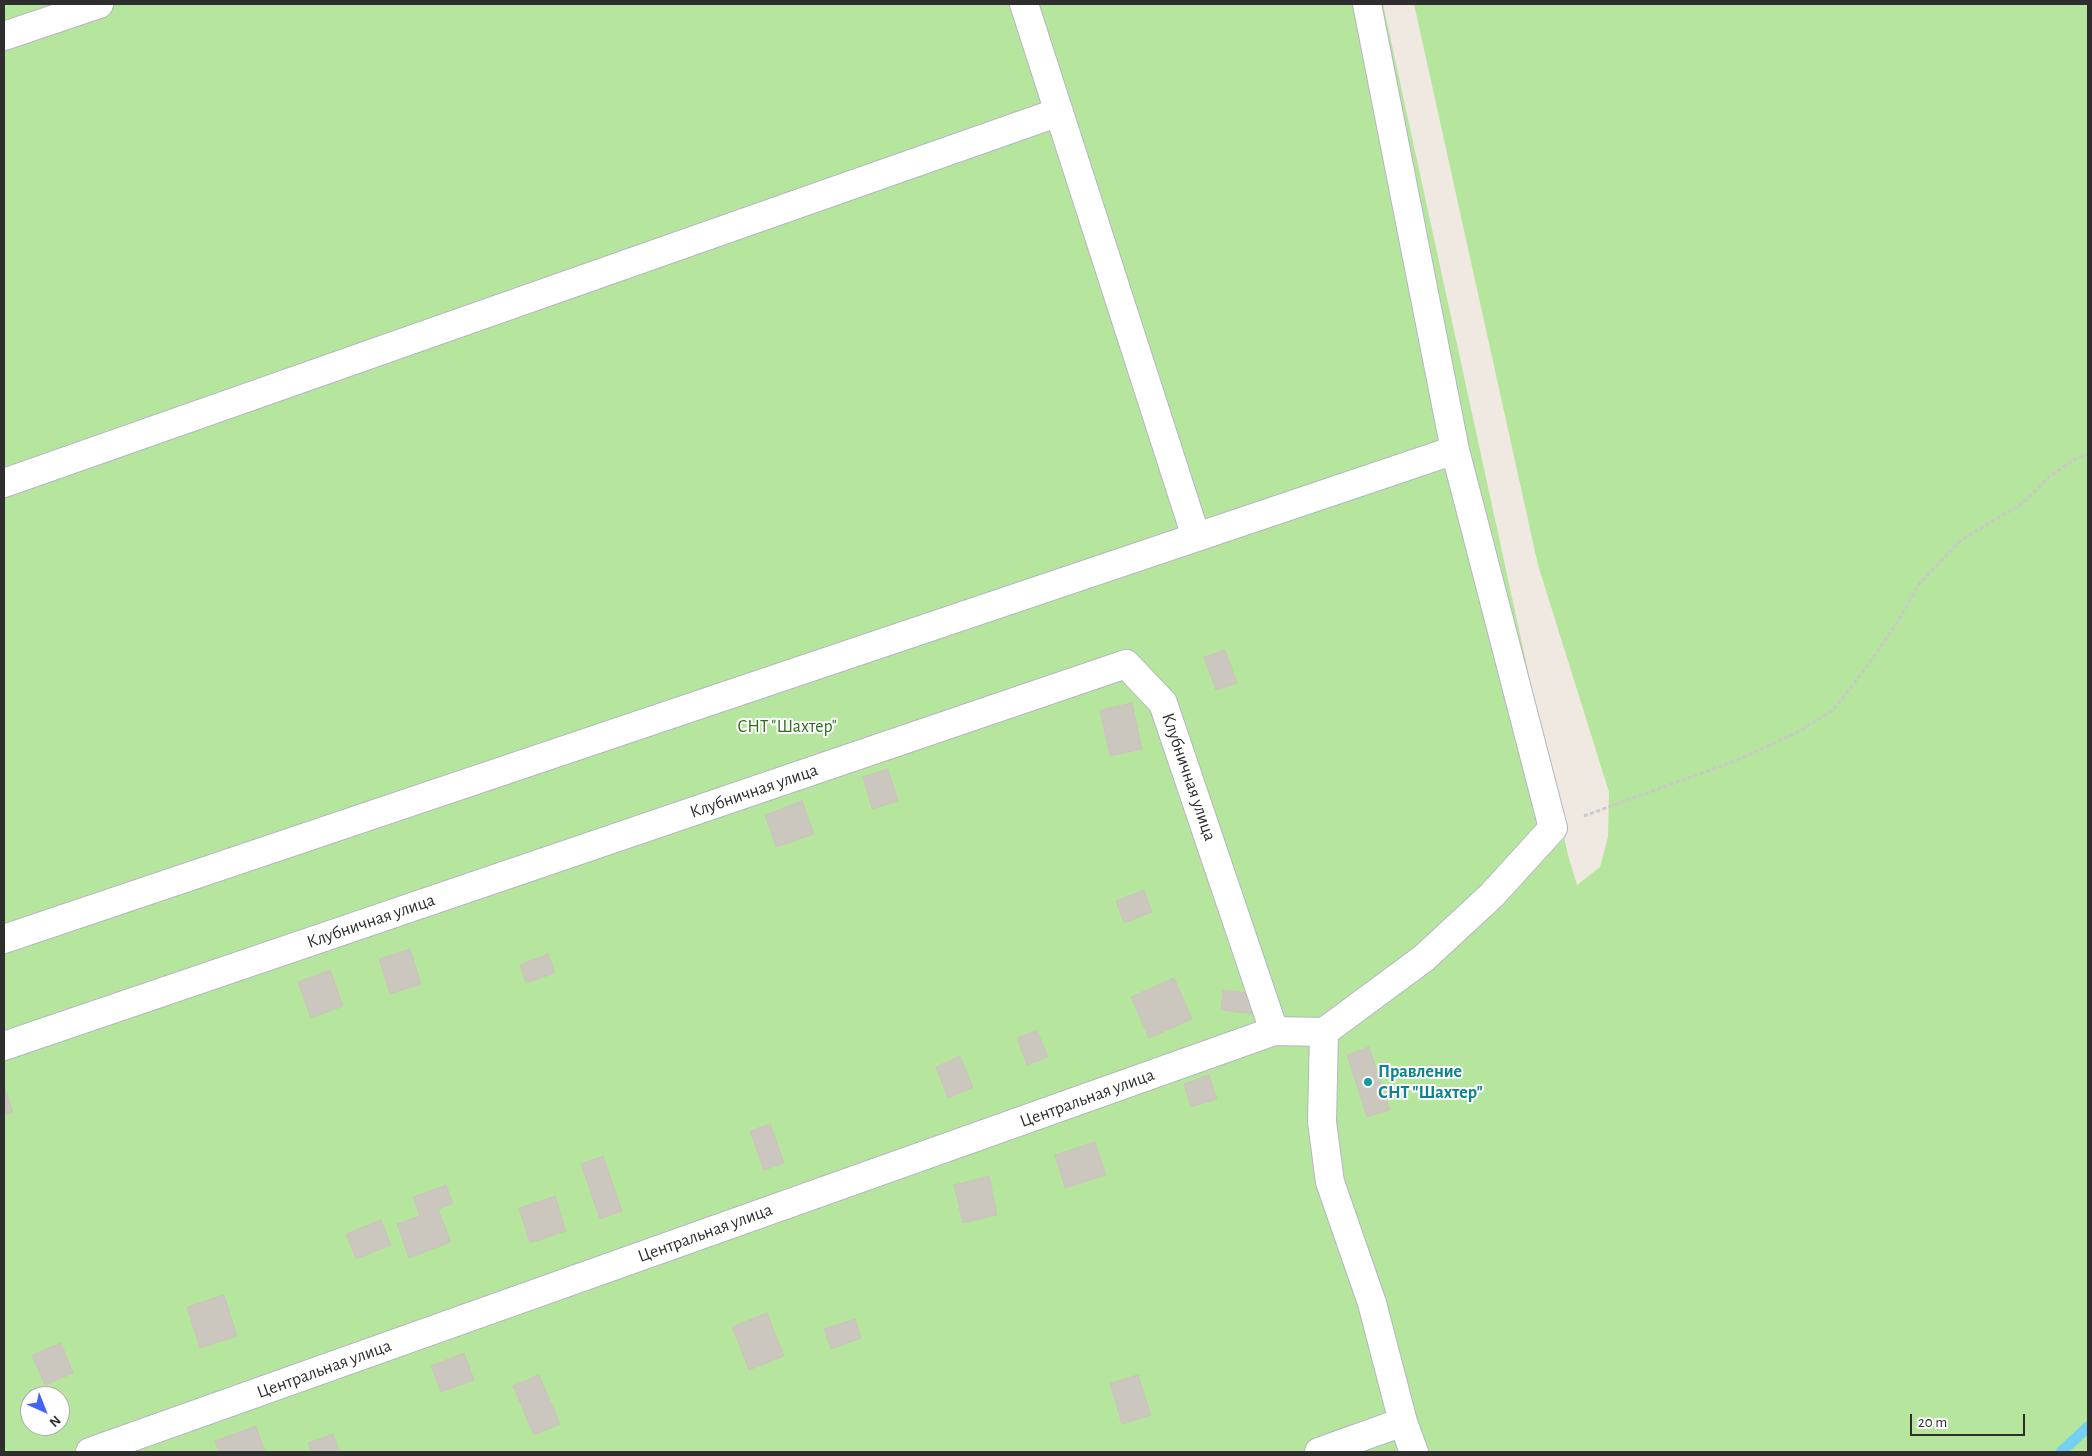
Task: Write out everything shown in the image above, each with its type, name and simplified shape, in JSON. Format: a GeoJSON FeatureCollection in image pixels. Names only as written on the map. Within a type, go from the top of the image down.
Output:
{"type":"FeatureCollection","features":[{"type":"Feature","properties":{"kind":"lane"},"geometry":{"type":"LineString","coordinates":[[4,36],[99,4]]}},
{"type":"Feature","properties":{"kind":"lane"},"geometry":{"type":"LineString","coordinates":[[1024,4],[1196,537]]}},
{"type":"Feature","properties":{"kind":"lane"},"geometry":{"type":"LineString","coordinates":[[1367,4],[1454,450],[1553,828],[1492,895],[1424,958],[1324,1032],[1322,1122],[1330,1182],[1372,1303],[1403,1422],[1414,1452]]}},
{"type":"Feature","properties":{"kind":"lane"},"geometry":{"type":"LineString","coordinates":[[4,483],[1059,112]]}},
{"type":"Feature","properties":{"kind":"lane"},"geometry":{"type":"LineString","coordinates":[[4,939],[1454,450]]}},
{"type":"Feature","properties":{"kind":"lane","name":"Клубничная улица"},"geometry":{"type":"LineString","coordinates":[[4,1046],[1126,664],[1163,702],[1274,1031]]}},
{"type":"Feature","properties":{"kind":"lane","name":"Центральная улица"},"geometry":{"type":"LineString","coordinates":[[90,1452],[1274,1031],[1324,1032]]}},
{"type":"Feature","properties":{"kind":"lane"},"geometry":{"type":"LineString","coordinates":[[1319,1452],[1403,1422]]}},
{"type":"Feature","properties":{"kind":"path"},"geometry":{"type":"LineString","coordinates":[[1553,828],[1735,761],[1798,732],[1833,710],[1892,630],[1918,584],[1961,540],[2023,503],[2049,477],[2075,459],[2088,454]]}},
{"type":"Feature","properties":{"kind":"green space","name":"СНТ \"Шахтер\""},"geometry":{"type":"Polygon","coordinates":[[[4,4],[1383,4],[1568,855],[1577,885],[1600,867],[1608,837],[1609,792],[1538,565],[1414,4],[2088,4],[2088,1452],[4,1452],[4,4]]]}},
{"type":"Feature","properties":{"kind":"building"},"geometry":{"type":"Polygon","coordinates":[[[1225,650],[1237,683],[1216,690],[1204,657],[1225,650]]]}},
{"type":"Feature","properties":{"kind":"building"},"geometry":{"type":"Polygon","coordinates":[[[1132,703],[1142,749],[1110,756],[1100,710],[1132,703]]]}},
{"type":"Feature","properties":{"kind":"building"},"geometry":{"type":"Polygon","coordinates":[[[888,769],[898,801],[872,809],[863,777],[888,769]]]}},
{"type":"Feature","properties":{"kind":"building"},"geometry":{"type":"Polygon","coordinates":[[[802,801],[814,834],[776,847],[765,815],[802,801]]]}},
{"type":"Feature","properties":{"kind":"building"},"geometry":{"type":"Polygon","coordinates":[[[1144,890],[1152,912],[1124,923],[1116,901],[1144,890]]]}},
{"type":"Feature","properties":{"kind":"building"},"geometry":{"type":"Polygon","coordinates":[[[410,949],[421,984],[390,994],[379,959],[410,949]]]}},
{"type":"Feature","properties":{"kind":"building"},"geometry":{"type":"Polygon","coordinates":[[[548,954],[555,973],[526,983],[520,965],[548,954]]]}},
{"type":"Feature","properties":{"kind":"building"},"geometry":{"type":"Polygon","coordinates":[[[330,970],[343,1006],[311,1018],[298,982],[330,970]]]}},
{"type":"Feature","properties":{"kind":"building"},"geometry":{"type":"Polygon","coordinates":[[[1174,978],[1192,1019],[1149,1038],[1131,997],[1174,978]]]}},
{"type":"Feature","properties":{"kind":"building"},"geometry":{"type":"Polygon","coordinates":[[[1223,990],[1256,994],[1253,1014],[1221,1010],[1223,990]]]}},
{"type":"Feature","properties":{"kind":"building"},"geometry":{"type":"Polygon","coordinates":[[[1037,1030],[1048,1057],[1027,1065],[1017,1038],[1037,1030]]]}},
{"type":"Feature","properties":{"kind":"building","name":"Правление СНТ \"Шахтер\""},"geometry":{"type":"Polygon","coordinates":[[[1369,1047],[1390,1110],[1367,1117],[1347,1055],[1369,1047]]]}},
{"type":"Feature","properties":{"kind":"building"},"geometry":{"type":"Polygon","coordinates":[[[960,1056],[973,1087],[948,1098],[936,1067],[960,1056]]]}},
{"type":"Feature","properties":{"kind":"building"},"geometry":{"type":"Polygon","coordinates":[[[1209,1075],[1217,1099],[1191,1107],[1184,1084],[1209,1075]]]}},
{"type":"Feature","properties":{"kind":"building"},"geometry":{"type":"Polygon","coordinates":[[[4,1086],[13,1112],[4,1115],[4,1086]]]}},
{"type":"Feature","properties":{"kind":"building"},"geometry":{"type":"Polygon","coordinates":[[[770,1124],[784,1163],[764,1170],[750,1131],[770,1124]]]}},
{"type":"Feature","properties":{"kind":"building"},"geometry":{"type":"Polygon","coordinates":[[[1095,1142],[1106,1175],[1065,1188],[1055,1155],[1095,1142]]]}},
{"type":"Feature","properties":{"kind":"building"},"geometry":{"type":"Polygon","coordinates":[[[603,1156],[622,1211],[600,1219],[581,1164],[603,1156]]]}},
{"type":"Feature","properties":{"kind":"building"},"geometry":{"type":"Polygon","coordinates":[[[989,1176],[997,1215],[963,1223],[954,1185],[989,1176]]]}},
{"type":"Feature","properties":{"kind":"building"},"geometry":{"type":"Polygon","coordinates":[[[446,1185],[453,1204],[438,1209],[451,1242],[409,1258],[397,1224],[420,1216],[413,1197],[446,1185]]]}},
{"type":"Feature","properties":{"kind":"building"},"geometry":{"type":"Polygon","coordinates":[[[555,1196],[566,1231],[530,1243],[519,1208],[555,1196]]]}},
{"type":"Feature","properties":{"kind":"building"},"geometry":{"type":"Polygon","coordinates":[[[381,1220],[391,1245],[356,1259],[346,1234],[381,1220]]]}},
{"type":"Feature","properties":{"kind":"building"},"geometry":{"type":"Polygon","coordinates":[[[224,1295],[237,1336],[200,1348],[187,1307],[224,1295]]]}},
{"type":"Feature","properties":{"kind":"building"},"geometry":{"type":"Polygon","coordinates":[[[767,1313],[784,1356],[749,1370],[732,1327],[767,1313]]]}},
{"type":"Feature","properties":{"kind":"building"},"geometry":{"type":"Polygon","coordinates":[[[855,1319],[861,1338],[831,1349],[824,1329],[855,1319]]]}},
{"type":"Feature","properties":{"kind":"building"},"geometry":{"type":"Polygon","coordinates":[[[61,1343],[73,1373],[45,1385],[32,1355],[61,1343]]]}},
{"type":"Feature","properties":{"kind":"building"},"geometry":{"type":"Polygon","coordinates":[[[464,1353],[474,1380],[441,1392],[431,1366],[464,1353]]]}},
{"type":"Feature","properties":{"kind":"building"},"geometry":{"type":"Polygon","coordinates":[[[539,1375],[560,1424],[534,1435],[513,1386],[539,1375]]]}},
{"type":"Feature","properties":{"kind":"building"},"geometry":{"type":"Polygon","coordinates":[[[1138,1375],[1151,1415],[1122,1424],[1110,1383],[1138,1375]]]}},
{"type":"Feature","properties":{"kind":"building"},"geometry":{"type":"Polygon","coordinates":[[[256,1426],[265,1452],[219,1452],[215,1441],[256,1426]]]}},
{"type":"Feature","properties":{"kind":"building"},"geometry":{"type":"Polygon","coordinates":[[[333,1434],[340,1452],[311,1452],[308,1443],[333,1434]]]}},
{"type":"Feature","properties":{"kind":"waterway"},"geometry":{"type":"LineString","coordinates":[[2061,1452],[2088,1427]]}},
{"type":"Feature","properties":{"kind":"place","name":"Правление СНТ \"Шахтер\""},"geometry":{"type":"Point","coordinates":[1368,1082]}}]}
